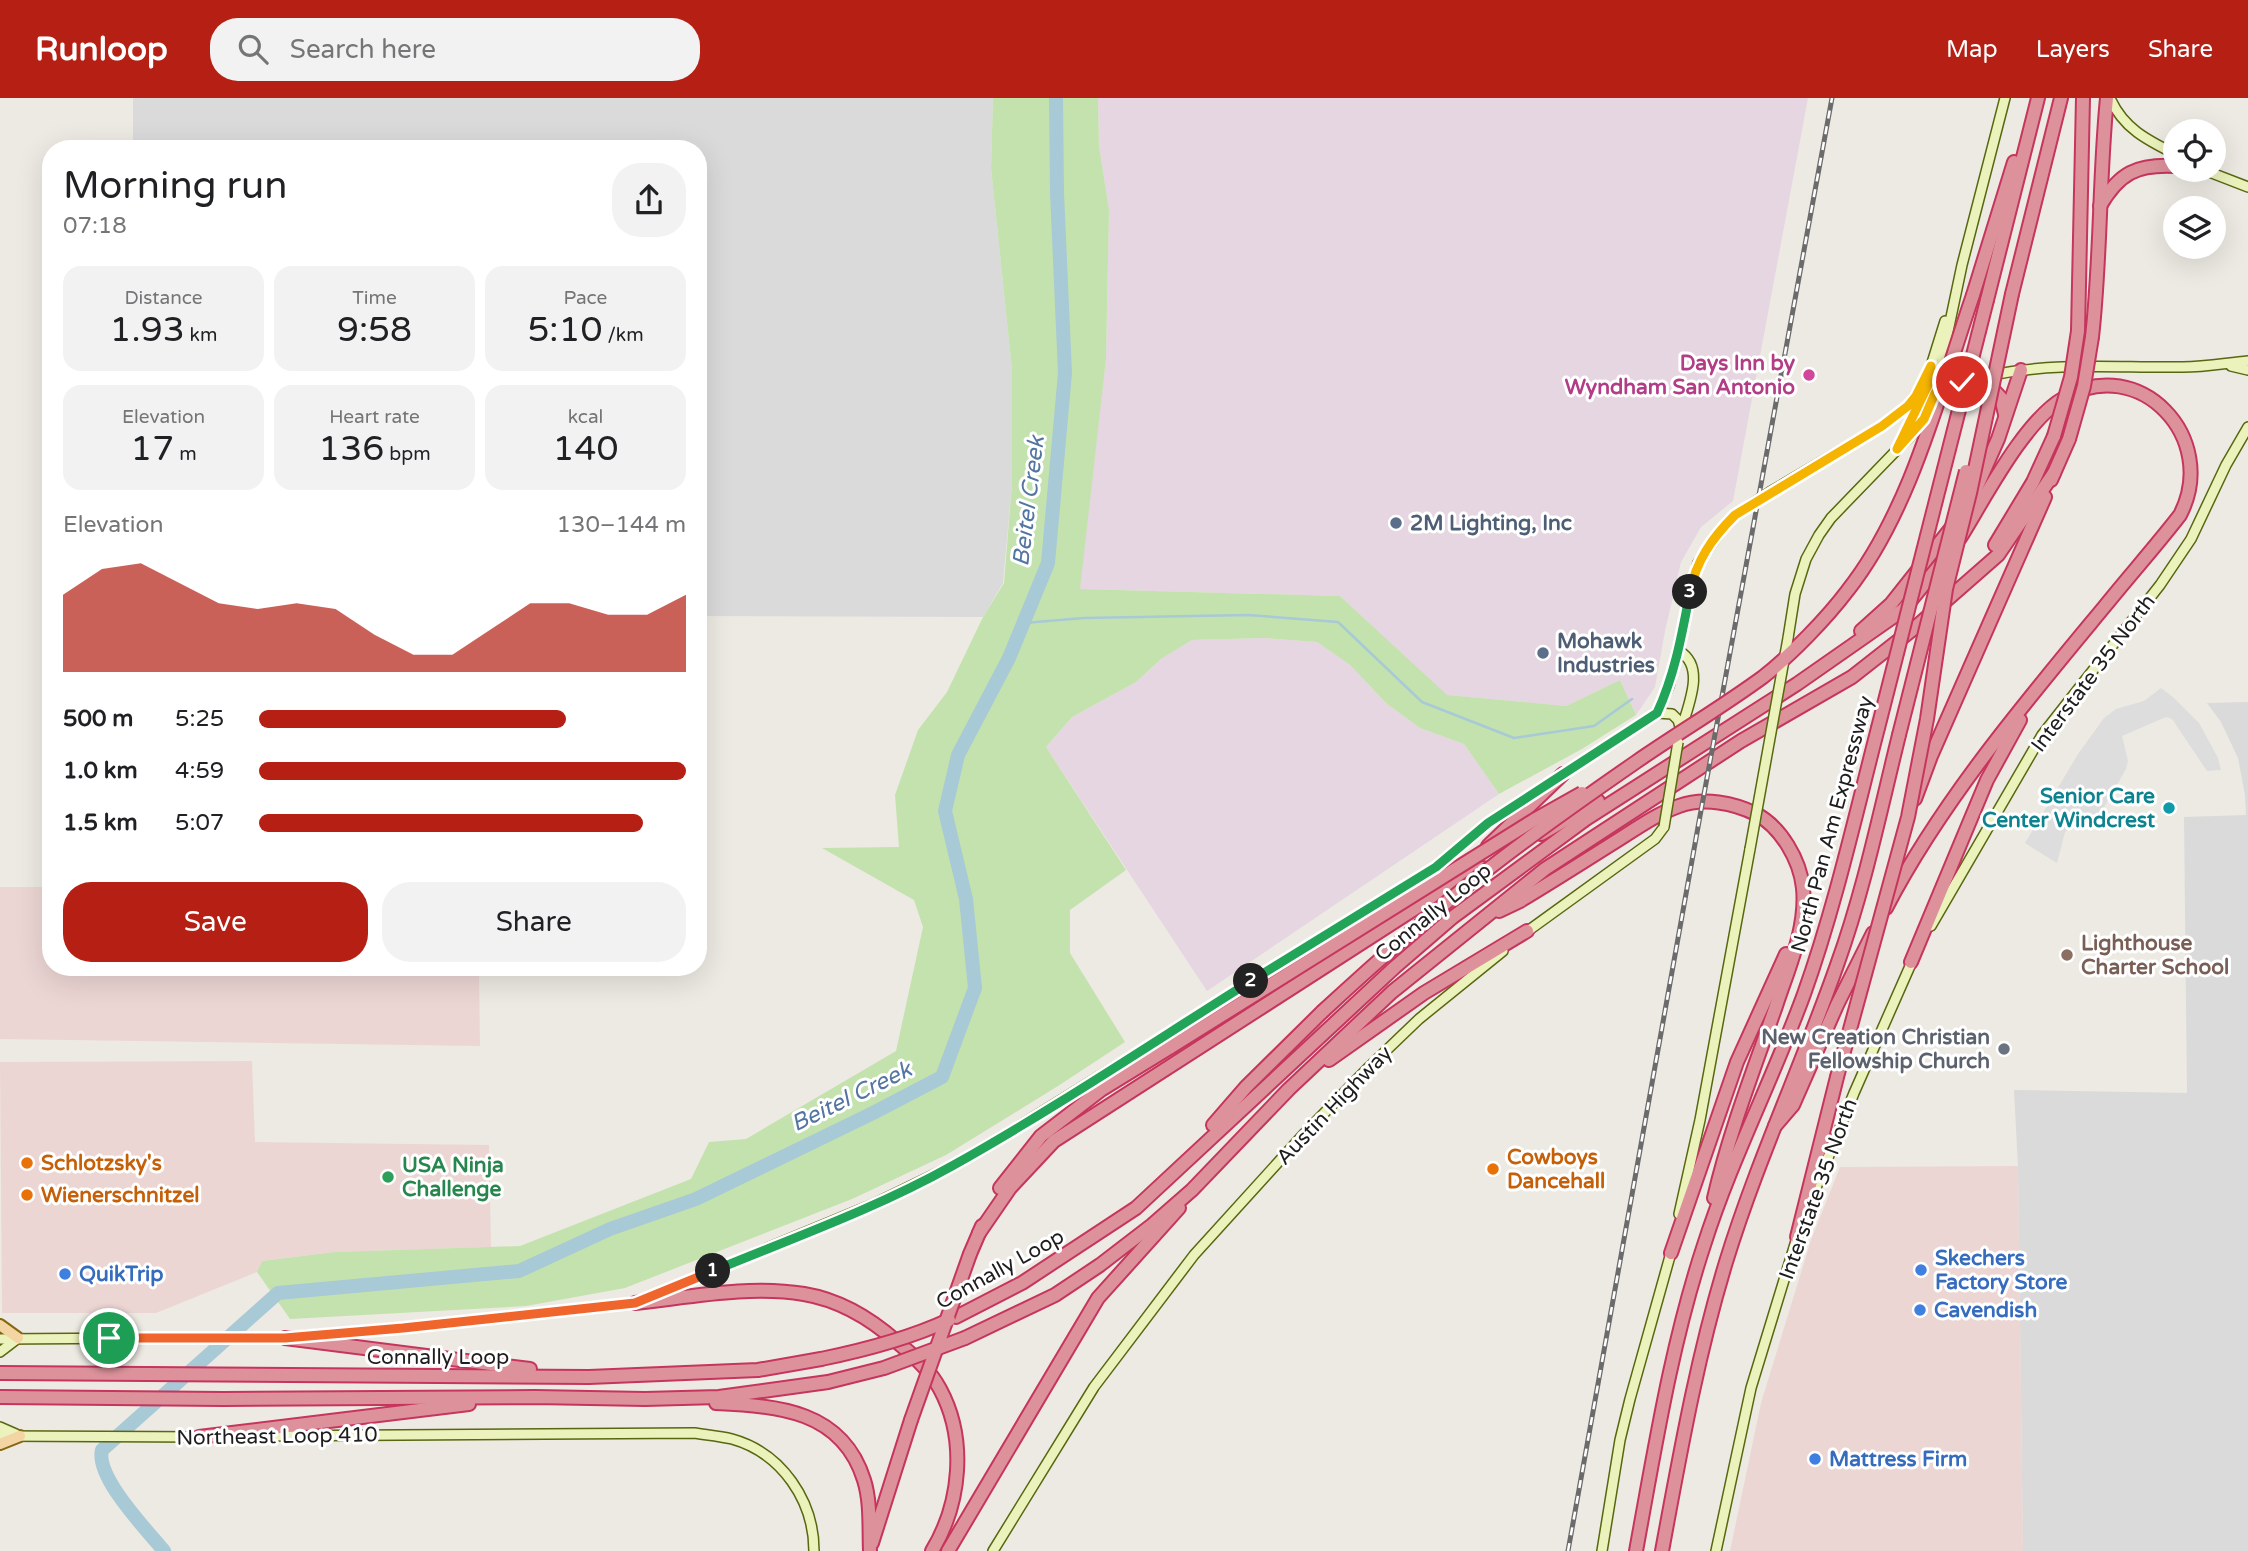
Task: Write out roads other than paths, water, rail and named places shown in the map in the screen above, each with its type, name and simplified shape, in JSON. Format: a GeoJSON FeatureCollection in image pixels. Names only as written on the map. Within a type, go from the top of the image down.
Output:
{"type":"FeatureCollection","features":[{"type":"Feature","properties":{"kind":"highway"},"geometry":{"type":"LineString","coordinates":[[1169,1176],[1246,1087],[1395,945],[1483,873],[1637,761],[1765,675],[1814,629],[1848,591],[1883,537],[1907,487],[1973,295],[2036,98]]}},
{"type":"Feature","properties":{"kind":"highway","name":"North Pan Am Expressway"},"geometry":{"type":"LineString","coordinates":[[1636,1551],[1672,1359],[1704,1243],[1813,967],[1831,911],[2036,98]]}},
{"type":"Feature","properties":{"kind":"highway","name":"North Pan Am Expressway"},"geometry":{"type":"LineString","coordinates":[[1662,1551],[1687,1413],[1710,1316],[1748,1192],[1838,964],[1878,820],[2061,98]]}},
{"type":"Feature","properties":{"kind":"highway"},"geometry":{"type":"LineString","coordinates":[[1959,589],[1984,561],[2021,504],[2053,436],[2071,377],[2078,331],[2083,98]]}},
{"type":"Feature","properties":{"kind":"highway"},"geometry":{"type":"LineString","coordinates":[[1908,817],[1931,756],[2042,506],[2069,439],[2084,386],[2096,299],[2099,206],[2109,98]]}},
{"type":"Feature","properties":{"kind":"highway"},"geometry":{"type":"LineString","coordinates":[[2099,206],[2109,191],[2128,173],[2140,168],[2163,167]]}},
{"type":"Feature","properties":{"kind":"highway"},"geometry":{"type":"LineString","coordinates":[[1797,1237],[1837,1077],[1908,817],[1923,743],[1946,589],[1970,493],[2012,294]]}},
{"type":"Feature","properties":{"kind":"highway"},"geometry":{"type":"LineString","coordinates":[[1821,667],[1891,604],[1969,504],[1990,460],[2021,369]]}},
{"type":"Feature","properties":{"kind":"highway"},"geometry":{"type":"LineString","coordinates":[[1982,377],[2001,398],[2005,417]]}},
{"type":"Feature","properties":{"kind":"highway"},"geometry":{"type":"LineString","coordinates":[[1775,1126],[1793,1105],[1849,980],[1898,886],[1937,825],[2036,691],[2180,514],[2189,493],[2192,467],[2181,430],[2150,398],[2129,389],[2106,386],[2082,389],[2066,396],[2039,416],[1956,545],[1903,610],[1821,667]]}},
{"type":"Feature","properties":{"kind":"highway"},"geometry":{"type":"LineString","coordinates":[[1483,918],[1574,848],[1741,741],[1852,677],[1917,626],[1998,555],[2054,473]]}},
{"type":"Feature","properties":{"kind":"highway","name":"Connally Loop"},"geometry":{"type":"LineString","coordinates":[[0,1373],[589,1377],[758,1370],[858,1351],[922,1332],[1022,1283],[1136,1208],[1395,967],[1453,917],[1586,819],[1754,713],[1821,667]]}},
{"type":"Feature","properties":{"kind":"highway"},"geometry":{"type":"LineString","coordinates":[[1911,962],[1987,780],[2036,691]]}},
{"type":"Feature","properties":{"kind":"highway"},"geometry":{"type":"LineString","coordinates":[[979,1233],[1010,1188],[1054,1141],[1436,895],[1754,713]]}},
{"type":"Feature","properties":{"kind":"highway"},"geometry":{"type":"LineString","coordinates":[[870,1551],[911,1420],[979,1233],[1000,1188],[1041,1136],[1101,1090],[1534,820],[1637,761]]}},
{"type":"Feature","properties":{"kind":"highway"},"geometry":{"type":"LineString","coordinates":[[1436,895],[1563,774]]}},
{"type":"Feature","properties":{"kind":"highway"},"geometry":{"type":"LineString","coordinates":[[1483,918],[1520,901],[1654,817],[1682,805],[1695,802],[1743,807],[1766,820],[1787,844],[1803,887],[1797,942],[1719,1180],[1704,1243]]}},
{"type":"Feature","properties":{"kind":"highway"},"geometry":{"type":"LineString","coordinates":[[1671,1253],[1737,1062],[1783,960],[1803,904]]}},
{"type":"Feature","properties":{"kind":"highway","name":"Connally Loop"},"geometry":{"type":"LineString","coordinates":[[0,1397],[719,1397],[828,1382],[884,1368],[965,1338],[1055,1295],[1100,1265],[1152,1224],[1209,1173],[1289,1089],[1392,992],[1483,918]]}},
{"type":"Feature","properties":{"kind":"highway"},"geometry":{"type":"LineString","coordinates":[[1289,1089],[1424,993],[1527,931]]}},
{"type":"Feature","properties":{"kind":"highway"},"geometry":{"type":"LineString","coordinates":[[948,1551],[1098,1298],[1160,1232],[1209,1173]]}},
{"type":"Feature","properties":{"kind":"highway"},"geometry":{"type":"LineString","coordinates":[[635,1303],[739,1292],[783,1292],[831,1300],[878,1324],[919,1361],[939,1388],[953,1426],[958,1463],[955,1497],[932,1551]]}},
{"type":"Feature","properties":{"kind":"highway"},"geometry":{"type":"LineString","coordinates":[[285,1338],[589,1377]]}},
{"type":"Feature","properties":{"kind":"highway"},"geometry":{"type":"LineString","coordinates":[[199,1437],[535,1397]]}},
{"type":"Feature","properties":{"kind":"highway"},"geometry":{"type":"LineString","coordinates":[[645,1399],[785,1409],[823,1424],[846,1447],[864,1480],[870,1551]]}},
{"type":"Feature","properties":{"kind":"main road"},"geometry":{"type":"LineString","coordinates":[[1602,1551],[1620,1440],[1671,1253],[1700,1120],[1799,583],[1806,559],[1831,518],[1924,419],[1935,393],[1962,265],[2005,98]]}},
{"type":"Feature","properties":{"kind":"main road"},"geometry":{"type":"LineString","coordinates":[[2109,98],[2128,126],[2163,148]]}},
{"type":"Feature","properties":{"kind":"main road"},"geometry":{"type":"LineString","coordinates":[[2226,178],[2248,187]]}},
{"type":"Feature","properties":{"kind":"main road"},"geometry":{"type":"LineString","coordinates":[[0,1339],[285,1338],[635,1303],[876,1203],[950,1167],[1081,1089],[1436,867],[1488,823],[1657,713],[1669,686],[1679,651],[1698,563],[1735,515],[1882,426],[1908,406],[1931,366],[1962,265]]}},
{"type":"Feature","properties":{"kind":"main road"},"geometry":{"type":"LineString","coordinates":[[1935,393],[1962,382],[2021,369],[2060,366],[2183,367],[2248,361]]}},
{"type":"Feature","properties":{"kind":"main road"},"geometry":{"type":"LineString","coordinates":[[2226,364],[2248,370]]}},
{"type":"Feature","properties":{"kind":"main road"},"geometry":{"type":"LineString","coordinates":[[1897,449],[1930,381],[1931,366]]}},
{"type":"Feature","properties":{"kind":"main road","name":"Interstate 35 North"},"geometry":{"type":"LineString","coordinates":[[1717,1551],[1751,1388],[1797,1237],[1845,1112],[1911,962],[2042,735],[2160,584],[2191,539],[2225,465],[2248,427]]}},
{"type":"Feature","properties":{"kind":"main road","name":"Austin Highway"},"geometry":{"type":"LineString","coordinates":[[993,1551],[1094,1387],[1194,1255],[1294,1144],[1419,1019],[1527,931],[1655,839],[1664,827],[1678,742],[1695,677],[1692,664],[1679,651]]}},
{"type":"Feature","properties":{"kind":"main road"},"geometry":{"type":"LineString","coordinates":[[1657,713],[1672,714],[1678,720],[1681,732]]}},
{"type":"Feature","properties":{"kind":"main road"},"geometry":{"type":"LineString","coordinates":[[0,1325],[18,1338]]}},
{"type":"Feature","properties":{"kind":"main road"},"geometry":{"type":"LineString","coordinates":[[0,1352],[18,1338]]}},
{"type":"Feature","properties":{"kind":"main road"},"geometry":{"type":"LineString","coordinates":[[0,1427],[20,1436]]}},
{"type":"Feature","properties":{"kind":"main road","name":"Northeast Loop 410"},"geometry":{"type":"LineString","coordinates":[[0,1436],[694,1433],[734,1440],[769,1457],[797,1489],[813,1526],[814,1551]]}},
{"type":"Feature","properties":{"kind":"main road"},"geometry":{"type":"LineString","coordinates":[[0,1444],[20,1436]]}},
{"type":"Feature","properties":{"kind":"waterway","name":"Beitel Creek"},"geometry":{"type":"LineString","coordinates":[[164,1551],[114,1488],[106,1474],[102,1450],[278,1293],[519,1271],[610,1229],[696,1199],[942,1077],[975,988],[966,899],[945,811],[958,755],[1009,658],[1048,563],[1065,373],[1057,193],[1056,98]]}},
{"type":"Feature","properties":{"kind":"waterway"},"geometry":{"type":"LineString","coordinates":[[1024,623],[1084,618],[1248,615],[1338,622],[1422,702],[1514,738],[1594,726],[1632,699]]}},
{"type":"Feature","properties":{"kind":"railway"},"geometry":{"type":"LineString","coordinates":[[1568,1551],[1832,98]]}},
{"type":"Feature","properties":{"kind":"place","name":"Days Inn by Wyndham San Antonio"},"geometry":{"type":"Point","coordinates":[1809,375]}},
{"type":"Feature","properties":{"kind":"place","name":"2M Lighting, Inc"},"geometry":{"type":"Point","coordinates":[1396,523]}},
{"type":"Feature","properties":{"kind":"place","name":"Mohawk Industries"},"geometry":{"type":"Point","coordinates":[1543,653]}},
{"type":"Feature","properties":{"kind":"place","name":"Senior Care Center Windcrest"},"geometry":{"type":"Point","coordinates":[2169,808]}},
{"type":"Feature","properties":{"kind":"place","name":"Lighthouse Charter School"},"geometry":{"type":"Point","coordinates":[2067,955]}},
{"type":"Feature","properties":{"kind":"place","name":"New Creation Christian Fellowship Church"},"geometry":{"type":"Point","coordinates":[2004,1049]}},
{"type":"Feature","properties":{"kind":"place","name":"Schlotzsky's"},"geometry":{"type":"Point","coordinates":[27,1163]}},
{"type":"Feature","properties":{"kind":"place","name":"Cowboys Dancehall"},"geometry":{"type":"Point","coordinates":[1493,1169]}},
{"type":"Feature","properties":{"kind":"place","name":"USA Ninja Challenge"},"geometry":{"type":"Point","coordinates":[388,1177]}},
{"type":"Feature","properties":{"kind":"place","name":"Wienerschnitzel"},"geometry":{"type":"Point","coordinates":[27,1195]}},
{"type":"Feature","properties":{"kind":"place","name":"Skechers Factory Store"},"geometry":{"type":"Point","coordinates":[1921,1270]}},
{"type":"Feature","properties":{"kind":"place","name":"QuikTrip"},"geometry":{"type":"Point","coordinates":[65,1274]}},
{"type":"Feature","properties":{"kind":"place","name":"Cavendish"},"geometry":{"type":"Point","coordinates":[1920,1310]}},
{"type":"Feature","properties":{"kind":"place","name":"Mattress Firm"},"geometry":{"type":"Point","coordinates":[1815,1459]}}]}
